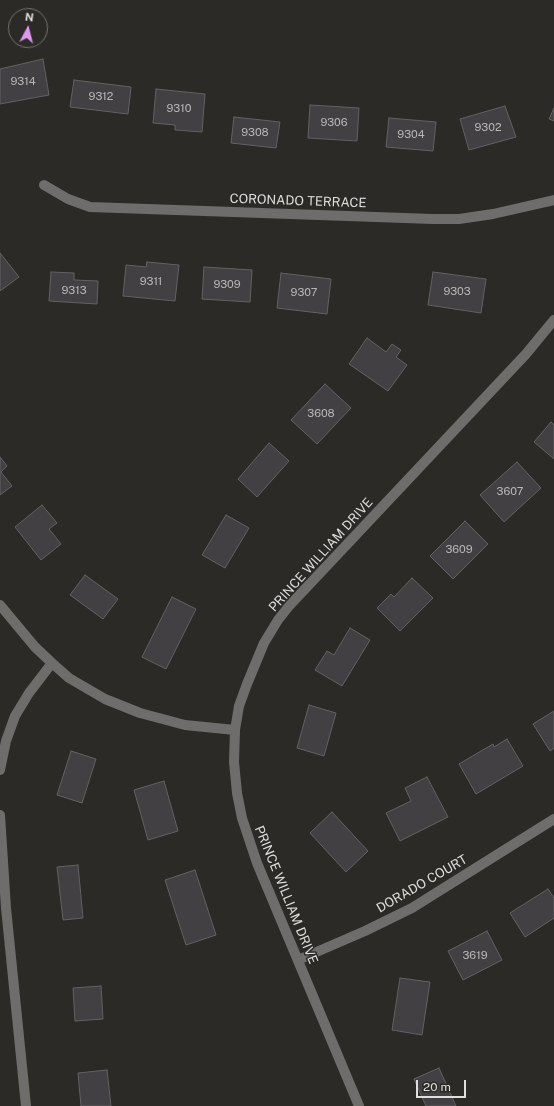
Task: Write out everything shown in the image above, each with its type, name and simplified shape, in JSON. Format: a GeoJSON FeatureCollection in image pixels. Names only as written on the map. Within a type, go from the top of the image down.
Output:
{"type":"FeatureCollection","features":[{"type":"Feature","properties":{"kind":"street","name":"CORONADO TERRACE"},"geometry":{"type":"LineString","coordinates":[[44,186],[68,199],[90,207],[433,219],[459,219],[493,214],[554,200]]}},
{"type":"Feature","properties":{"kind":"street","name":"PRINCE WILLIAM DRIVE"},"geometry":{"type":"LineString","coordinates":[[359,1106],[257,863],[242,818],[237,793],[234,762],[235,730],[240,706],[244,691],[264,643],[278,620],[289,606],[526,354],[554,320]]}},
{"type":"Feature","properties":{"kind":"street"},"geometry":{"type":"LineString","coordinates":[[0,605],[35,647],[52,663],[69,678],[105,699],[140,713],[185,725],[235,730]]}},
{"type":"Feature","properties":{"kind":"street"},"geometry":{"type":"LineString","coordinates":[[0,770],[6,741],[15,716],[29,693],[52,663]]}},
{"type":"Feature","properties":{"kind":"street"},"geometry":{"type":"LineString","coordinates":[[0,815],[6,908],[26,1106]]}},
{"type":"Feature","properties":{"kind":"street","name":"DORADO COURT"},"geometry":{"type":"LineString","coordinates":[[298,960],[365,931],[412,908],[554,819]]}},
{"type":"Feature","properties":{"kind":"building"},"geometry":{"type":"Polygon","coordinates":[[[43,59],[49,95],[0,104],[0,69],[43,59]]]}},
{"type":"Feature","properties":{"kind":"building"},"geometry":{"type":"Polygon","coordinates":[[[74,80],[131,87],[128,114],[70,107],[74,80]]]}},
{"type":"Feature","properties":{"kind":"building"},"geometry":{"type":"Polygon","coordinates":[[[156,89],[205,94],[202,132],[175,130],[175,125],[153,123],[156,89]]]}},
{"type":"Feature","properties":{"kind":"building"},"geometry":{"type":"Polygon","coordinates":[[[310,105],[359,108],[357,141],[308,138],[310,105]]]}},
{"type":"Feature","properties":{"kind":"building"},"geometry":{"type":"Polygon","coordinates":[[[505,106],[516,137],[469,150],[460,119],[505,106]]]}},
{"type":"Feature","properties":{"kind":"building"},"geometry":{"type":"Polygon","coordinates":[[[554,108],[554,121],[549,119],[554,108]]]}},
{"type":"Feature","properties":{"kind":"building"},"geometry":{"type":"Polygon","coordinates":[[[234,117],[280,122],[276,148],[231,143],[234,117]]]}},
{"type":"Feature","properties":{"kind":"building"},"geometry":{"type":"Polygon","coordinates":[[[389,118],[436,122],[433,151],[386,147],[389,118]]]}},
{"type":"Feature","properties":{"kind":"building"},"geometry":{"type":"Polygon","coordinates":[[[0,253],[19,277],[0,291],[0,253]]]}},
{"type":"Feature","properties":{"kind":"building"},"geometry":{"type":"Polygon","coordinates":[[[147,262],[179,265],[175,301],[123,296],[126,265],[146,267],[147,262]]]}},
{"type":"Feature","properties":{"kind":"building"},"geometry":{"type":"Polygon","coordinates":[[[204,267],[252,270],[250,302],[202,299],[204,267]]]}},
{"type":"Feature","properties":{"kind":"building"},"geometry":{"type":"Polygon","coordinates":[[[51,272],[74,273],[74,280],[98,281],[97,304],[49,301],[51,272]]]}},
{"type":"Feature","properties":{"kind":"building"},"geometry":{"type":"Polygon","coordinates":[[[433,272],[486,279],[481,313],[428,305],[433,272]]]}},
{"type":"Feature","properties":{"kind":"building"},"geometry":{"type":"Polygon","coordinates":[[[281,273],[331,279],[327,314],[277,308],[281,273]]]}},
{"type":"Feature","properties":{"kind":"building"},"geometry":{"type":"Polygon","coordinates":[[[367,338],[386,352],[392,344],[401,350],[396,357],[407,365],[388,391],[349,364],[367,338]]]}},
{"type":"Feature","properties":{"kind":"building"},"geometry":{"type":"Polygon","coordinates":[[[325,384],[351,408],[317,444],[291,420],[325,384]]]}},
{"type":"Feature","properties":{"kind":"building"},"geometry":{"type":"Polygon","coordinates":[[[551,422],[554,425],[554,459],[534,442],[551,422]]]}},
{"type":"Feature","properties":{"kind":"building"},"geometry":{"type":"Polygon","coordinates":[[[269,443],[289,461],[257,497],[238,479],[269,443]]]}},
{"type":"Feature","properties":{"kind":"building"},"geometry":{"type":"Polygon","coordinates":[[[0,457],[7,466],[1,472],[12,486],[0,495],[0,457]]]}},
{"type":"Feature","properties":{"kind":"building"},"geometry":{"type":"Polygon","coordinates":[[[517,462],[541,488],[504,522],[480,495],[517,462]]]}},
{"type":"Feature","properties":{"kind":"building"},"geometry":{"type":"Polygon","coordinates":[[[42,505],[57,523],[49,529],[61,544],[41,560],[15,527],[42,505]]]}},
{"type":"Feature","properties":{"kind":"building"},"geometry":{"type":"Polygon","coordinates":[[[226,515],[249,528],[225,568],[202,555],[226,515]]]}},
{"type":"Feature","properties":{"kind":"building"},"geometry":{"type":"Polygon","coordinates":[[[465,521],[488,544],[453,579],[430,556],[465,521]]]}},
{"type":"Feature","properties":{"kind":"building"},"geometry":{"type":"Polygon","coordinates":[[[85,575],[118,599],[103,619],[70,595],[85,575]]]}},
{"type":"Feature","properties":{"kind":"building"},"geometry":{"type":"Polygon","coordinates":[[[412,578],[433,598],[400,631],[377,608],[391,594],[394,597],[412,578]]]}},
{"type":"Feature","properties":{"kind":"building"},"geometry":{"type":"Polygon","coordinates":[[[172,597],[196,609],[166,669],[142,657],[172,597]]]}},
{"type":"Feature","properties":{"kind":"building"},"geometry":{"type":"Polygon","coordinates":[[[350,628],[370,640],[342,686],[315,670],[327,651],[334,655],[350,628]]]}},
{"type":"Feature","properties":{"kind":"building"},"geometry":{"type":"Polygon","coordinates":[[[309,705],[336,713],[324,756],[297,748],[309,705]]]}},
{"type":"Feature","properties":{"kind":"building"},"geometry":{"type":"Polygon","coordinates":[[[554,711],[554,748],[550,751],[533,724],[554,711]]]}},
{"type":"Feature","properties":{"kind":"building"},"geometry":{"type":"Polygon","coordinates":[[[507,739],[523,766],[476,794],[459,764],[493,744],[494,747],[507,739]]]}},
{"type":"Feature","properties":{"kind":"building"},"geometry":{"type":"Polygon","coordinates":[[[71,751],[96,759],[82,803],[57,795],[71,751]]]}},
{"type":"Feature","properties":{"kind":"building"},"geometry":{"type":"Polygon","coordinates":[[[427,777],[448,817],[400,841],[386,813],[411,801],[405,788],[427,777]]]}},
{"type":"Feature","properties":{"kind":"building"},"geometry":{"type":"Polygon","coordinates":[[[164,781],[178,831],[148,840],[134,790],[164,781]]]}},
{"type":"Feature","properties":{"kind":"building"},"geometry":{"type":"Polygon","coordinates":[[[332,812],[368,851],[346,872],[310,833],[332,812]]]}},
{"type":"Feature","properties":{"kind":"building"},"geometry":{"type":"Polygon","coordinates":[[[78,865],[83,918],[63,920],[57,867],[78,865]]]}},
{"type":"Feature","properties":{"kind":"building"},"geometry":{"type":"Polygon","coordinates":[[[195,870],[216,935],[186,945],[165,880],[195,870]]]}},
{"type":"Feature","properties":{"kind":"building"},"geometry":{"type":"Polygon","coordinates":[[[548,889],[554,898],[554,918],[525,937],[510,913],[548,889]]]}},
{"type":"Feature","properties":{"kind":"building"},"geometry":{"type":"Polygon","coordinates":[[[487,931],[502,960],[463,980],[448,951],[487,931]]]}},
{"type":"Feature","properties":{"kind":"building"},"geometry":{"type":"Polygon","coordinates":[[[400,978],[430,982],[422,1035],[392,1030],[400,978]]]}},
{"type":"Feature","properties":{"kind":"building"},"geometry":{"type":"Polygon","coordinates":[[[101,986],[103,1019],[75,1021],[73,988],[101,986]]]}},
{"type":"Feature","properties":{"kind":"building"},"geometry":{"type":"Polygon","coordinates":[[[439,1068],[456,1106],[426,1106],[414,1079],[439,1068]]]}},
{"type":"Feature","properties":{"kind":"building"},"geometry":{"type":"Polygon","coordinates":[[[107,1070],[111,1106],[81,1106],[78,1073],[107,1070]]]}}]}
